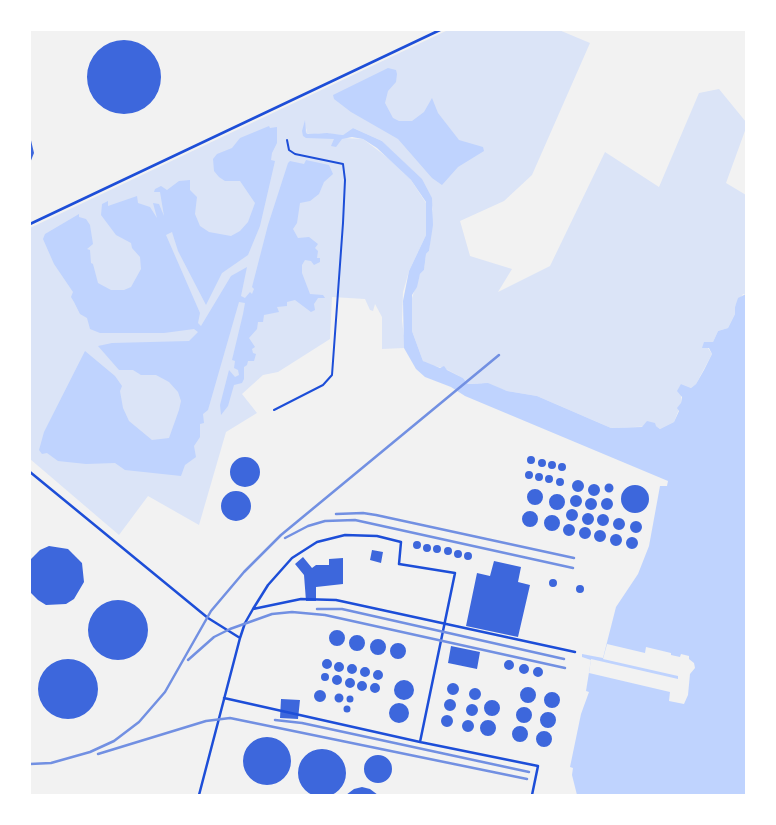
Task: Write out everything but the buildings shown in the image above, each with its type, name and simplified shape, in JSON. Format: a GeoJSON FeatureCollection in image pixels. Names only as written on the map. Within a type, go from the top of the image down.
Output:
{"type":"FeatureCollection","features":[{"type":"Feature","properties":{"kind":"lane"},"geometry":{"type":"LineString","coordinates":[[30,224],[440,30]]}},
{"type":"Feature","properties":{"kind":"lane"},"geometry":{"type":"LineString","coordinates":[[30,472],[208,618],[240,638]]}},
{"type":"Feature","properties":{"kind":"lane"},"geometry":{"type":"LineString","coordinates":[[198,795],[245,623],[268,585],[292,558],[317,542],[344,535],[377,536],[401,542],[399,564],[455,573],[420,742]]}},
{"type":"Feature","properties":{"kind":"lane"},"geometry":{"type":"LineString","coordinates":[[253,609],[301,599],[336,600],[575,652]]}},
{"type":"Feature","properties":{"kind":"lane"},"geometry":{"type":"LineString","coordinates":[[224,698],[420,742],[538,766],[532,795]]}},
{"type":"Feature","properties":{"kind":"path"},"geometry":{"type":"LineString","coordinates":[[274,410],[323,385],[332,375],[336,343],[343,223],[345,180],[342,164],[295,154],[289,150],[287,140]]}},
{"type":"Feature","properties":{"kind":"shaded area"},"geometry":{"type":"Polygon","coordinates":[[[448,30],[559,30],[590,43],[532,175],[504,201],[460,221],[470,256],[512,269],[498,292],[550,266],[605,152],[659,187],[699,93],[719,89],[746,122],[746,128],[726,183],[746,195],[746,294],[743,294],[735,307],[735,314],[728,328],[718,331],[713,342],[704,342],[712,354],[696,384],[691,388],[681,384],[681,404],[674,422],[660,429],[656,426],[611,428],[537,396],[507,391],[481,383],[468,384],[463,378],[444,368],[428,365],[423,361],[412,331],[410,304],[420,274],[424,270],[426,254],[429,251],[433,209],[429,195],[412,170],[382,141],[353,128],[343,135],[319,133],[312,135],[306,133],[307,128],[303,136],[363,139],[388,158],[411,180],[426,203],[426,235],[409,271],[403,292],[402,321],[404,348],[382,349],[382,317],[375,304],[373,311],[370,310],[365,299],[332,297],[330,339],[278,372],[263,375],[242,394],[257,413],[226,432],[199,525],[148,496],[119,535],[30,459],[30,228],[448,30]]]}},
{"type":"Feature","properties":{"kind":"water"},"geometry":{"type":"Polygon","coordinates":[[[388,68],[396,70],[397,74],[396,82],[388,91],[385,103],[393,118],[399,121],[412,121],[424,112],[432,98],[438,113],[459,140],[483,147],[484,151],[458,167],[442,185],[432,178],[398,139],[351,112],[334,99],[333,95],[388,68]]]}},
{"type":"Feature","properties":{"kind":"water"},"geometry":{"type":"Polygon","coordinates":[[[305,120],[306,133],[308,134],[327,133],[343,135],[353,128],[382,141],[422,179],[432,198],[433,225],[424,270],[420,274],[417,287],[412,295],[412,331],[423,361],[440,368],[444,366],[447,370],[463,378],[468,384],[488,383],[507,391],[537,396],[611,428],[642,427],[647,421],[655,423],[660,429],[674,422],[679,411],[677,408],[681,403],[682,397],[677,391],[681,384],[691,388],[696,384],[704,370],[712,354],[709,348],[702,348],[704,342],[713,342],[718,331],[728,328],[735,314],[738,298],[746,294],[746,795],[577,795],[572,775],[573,768],[570,767],[581,714],[589,692],[586,691],[591,660],[582,657],[582,654],[603,658],[616,607],[638,574],[649,546],[660,486],[667,486],[668,481],[465,396],[451,387],[425,377],[416,369],[404,348],[403,301],[409,271],[426,235],[426,202],[411,180],[377,148],[363,139],[352,137],[342,139],[336,147],[331,146],[334,139],[306,138],[303,136],[302,131],[305,120]]]}},
{"type":"Feature","properties":{"kind":"water"},"geometry":{"type":"Polygon","coordinates":[[[269,126],[270,128],[277,127],[277,143],[272,153],[271,160],[275,161],[260,226],[248,255],[222,273],[206,305],[178,251],[172,232],[166,235],[200,313],[198,323],[201,326],[231,276],[247,267],[241,296],[245,298],[250,292],[252,294],[254,289],[252,287],[268,225],[288,163],[290,161],[304,164],[306,160],[329,165],[333,174],[324,182],[319,194],[310,201],[300,203],[297,223],[293,229],[298,238],[309,237],[318,244],[315,248],[318,251],[317,258],[320,258],[320,262],[314,265],[311,261],[305,260],[302,265],[302,273],[310,294],[323,295],[325,298],[318,298],[314,304],[315,310],[311,312],[295,300],[287,302],[287,306],[277,307],[279,312],[264,315],[263,322],[258,322],[257,329],[249,338],[255,347],[252,349],[253,353],[256,354],[254,361],[248,361],[244,367],[244,379],[242,383],[234,385],[228,406],[221,415],[220,405],[229,370],[235,377],[239,375],[238,370],[234,368],[235,361],[232,360],[245,303],[239,302],[208,410],[203,414],[204,423],[200,424],[200,437],[194,446],[196,457],[185,465],[181,476],[125,470],[115,463],[86,464],[58,461],[47,453],[42,454],[39,450],[44,432],[85,351],[115,376],[122,386],[120,391],[123,408],[129,421],[152,440],[169,438],[181,401],[178,392],[169,382],[156,375],[141,375],[133,370],[119,370],[98,346],[112,343],[189,341],[198,332],[194,329],[164,333],[100,333],[90,329],[87,318],[80,314],[71,297],[73,292],[54,264],[43,239],[45,234],[79,214],[79,217],[86,219],[90,225],[93,244],[87,249],[90,250],[91,263],[93,264],[98,283],[111,290],[124,290],[131,287],[141,269],[140,257],[132,248],[131,243],[116,235],[101,215],[102,204],[108,201],[108,206],[137,196],[138,203],[150,207],[157,218],[153,203],[159,204],[164,216],[160,192],[154,192],[155,189],[161,186],[167,190],[179,181],[190,180],[190,190],[197,197],[195,214],[200,226],[209,232],[231,236],[240,231],[248,222],[255,203],[240,181],[225,181],[219,177],[214,171],[213,159],[217,154],[232,148],[240,138],[269,126]]]}},
{"type":"Feature","properties":{"kind":"pier"},"geometry":{"type":"Polygon","coordinates":[[[607,644],[645,653],[646,647],[680,657],[681,654],[689,656],[695,668],[690,674],[688,695],[684,704],[669,701],[670,692],[589,673],[591,659],[678,679],[678,676],[603,659],[607,644]]]}},
{"type":"Feature","properties":{"kind":"railway"},"geometry":{"type":"LineString","coordinates":[[30,764],[51,763],[90,752],[114,741],[139,722],[165,692],[211,611],[244,572],[281,535],[499,355]]}},
{"type":"Feature","properties":{"kind":"railway"},"geometry":{"type":"LineString","coordinates":[[336,514],[363,513],[376,515],[574,558]]}},
{"type":"Feature","properties":{"kind":"railway"},"geometry":{"type":"LineString","coordinates":[[285,538],[308,526],[325,521],[355,520],[573,568]]}},
{"type":"Feature","properties":{"kind":"railway"},"geometry":{"type":"LineString","coordinates":[[317,609],[342,609],[564,659]]}},
{"type":"Feature","properties":{"kind":"railway"},"geometry":{"type":"LineString","coordinates":[[188,660],[214,637],[230,629],[272,614],[292,612],[325,615],[565,668]]}},
{"type":"Feature","properties":{"kind":"railway"},"geometry":{"type":"LineString","coordinates":[[98,754],[206,721],[230,718],[527,779]]}},
{"type":"Feature","properties":{"kind":"railway"},"geometry":{"type":"LineString","coordinates":[[275,720],[302,723],[529,772]]}}]}
